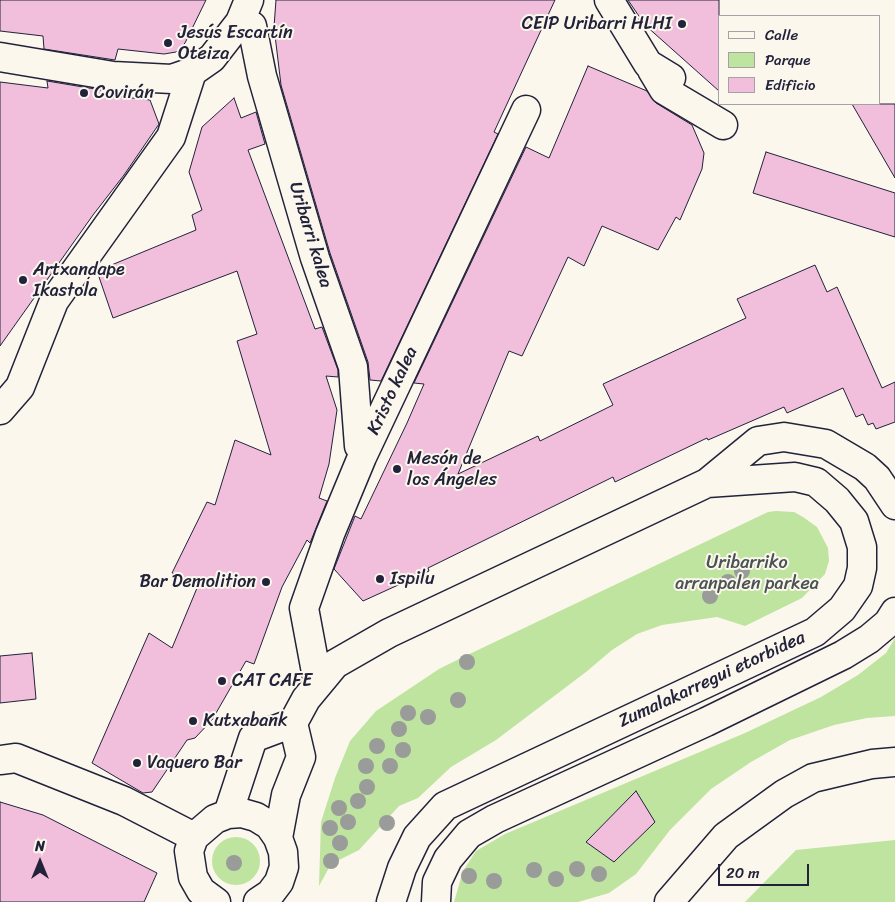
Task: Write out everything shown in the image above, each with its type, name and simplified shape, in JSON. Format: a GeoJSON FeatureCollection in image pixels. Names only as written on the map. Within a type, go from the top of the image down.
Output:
{"type":"FeatureCollection","features":[{"type":"Feature","properties":{"kind":"street"},"geometry":{"type":"LineString","coordinates":[[609,0],[664,90],[723,125]]}},
{"type":"Feature","properties":{"kind":"street","name":"Uribarri kalea"},"geometry":{"type":"LineString","coordinates":[[0,57],[136,78],[172,79],[192,72],[212,58],[240,22],[251,13],[262,76],[315,258],[352,367],[359,446]]}},
{"type":"Feature","properties":{"kind":"street"},"geometry":{"type":"LineString","coordinates":[[648,64],[671,78]]}},
{"type":"Feature","properties":{"kind":"street"},"geometry":{"type":"LineString","coordinates":[[0,410],[20,387],[54,301],[171,137],[192,72]]}},
{"type":"Feature","properties":{"kind":"street","name":"Kristo kalea"},"geometry":{"type":"LineString","coordinates":[[318,683],[304,608],[330,534],[362,457],[526,110]]}},
{"type":"Feature","properties":{"kind":"street","name":"Zumalakarregui etorbidea"},"geometry":{"type":"LineString","coordinates":[[293,723],[306,699],[318,683],[336,664],[366,644],[707,483],[758,441],[784,436],[808,439],[826,444],[865,466],[877,478],[895,505]]}},
{"type":"Feature","properties":{"kind":"street","name":"Zumalakarregui etorbidea"},"geometry":{"type":"LineString","coordinates":[[391,902],[402,868],[417,837],[445,806],[815,632],[842,609],[858,586],[862,568],[862,547],[854,522],[837,500],[816,482],[795,477],[707,483]]}},
{"type":"Feature","properties":{"kind":"street","name":"Zumalakarregui etorbidea"},"geometry":{"type":"LineString","coordinates":[[436,902],[436,882],[448,858],[469,834],[495,819],[706,722],[843,655],[869,639],[888,623],[895,612]]}},
{"type":"Feature","properties":{"kind":"street"},"geometry":{"type":"LineString","coordinates":[[228,814],[253,738],[293,723],[301,757],[286,795],[278,838]]}},
{"type":"Feature","properties":{"kind":"street"},"geometry":{"type":"LineString","coordinates":[[0,760],[16,758],[115,797],[194,837]]}},
{"type":"Feature","properties":{"kind":"street"},"geometry":{"type":"LineString","coordinates":[[669,902],[726,836],[784,794],[813,778],[872,764],[895,762]]}},
{"type":"Feature","properties":{"kind":"street"},"geometry":{"type":"LineString","coordinates":[[216,902],[201,891],[188,890],[189,851],[194,837],[215,819],[228,814],[242,813],[256,817],[269,826],[278,838],[284,852],[284,867],[279,882],[270,894],[258,902]]}},
{"type":"Feature","properties":{"kind":"green space","name":"Uribarriko arranpalen parkea"},"geometry":{"type":"Polygon","coordinates":[[[768,512],[794,512],[803,517],[817,527],[828,548],[829,561],[825,574],[802,598],[745,626],[717,617],[662,625],[637,634],[612,650],[496,740],[451,767],[418,798],[399,806],[359,850],[331,864],[319,886],[321,822],[335,778],[350,741],[376,711],[439,669],[459,659],[768,512]]]}},
{"type":"Feature","properties":{"kind":"green space"},"geometry":{"type":"Polygon","coordinates":[[[895,638],[895,716],[867,718],[834,725],[790,740],[751,762],[711,789],[670,830],[636,874],[609,893],[578,902],[454,902],[463,871],[476,851],[505,834],[745,733],[821,697],[858,675],[886,653],[895,638]]]}},
{"type":"Feature","properties":{"kind":"green space"},"geometry":{"type":"Polygon","coordinates":[[[236,837],[245,839],[253,844],[258,852],[260,861],[258,870],[253,878],[245,883],[236,885],[227,883],[219,878],[214,870],[212,861],[214,852],[219,844],[227,839],[236,837]]]}},
{"type":"Feature","properties":{"kind":"green space"},"geometry":{"type":"Polygon","coordinates":[[[895,840],[895,902],[745,902],[796,850],[895,840]]]}},
{"type":"Feature","properties":{"kind":"building"},"geometry":{"type":"Polygon","coordinates":[[[0,0],[206,0],[185,43],[176,52],[164,54],[118,49],[115,60],[44,49],[43,36],[0,31],[0,0]]]}},
{"type":"Feature","properties":{"kind":"building"},"geometry":{"type":"Polygon","coordinates":[[[276,0],[555,0],[494,132],[498,134],[381,381],[370,380],[368,362],[330,253],[281,85],[274,27],[276,0]]]}},
{"type":"Feature","properties":{"kind":"building","name":"CEIP Uribarri HLHI"},"geometry":{"type":"Polygon","coordinates":[[[628,0],[719,0],[718,90],[645,25],[628,0]]]}},
{"type":"Feature","properties":{"kind":"building"},"geometry":{"type":"Polygon","coordinates":[[[588,66],[647,91],[656,103],[692,125],[704,153],[702,169],[680,220],[676,217],[658,250],[602,226],[584,266],[568,257],[522,356],[509,351],[458,474],[538,436],[540,441],[613,405],[603,384],[746,318],[737,299],[815,265],[827,292],[837,287],[882,388],[895,382],[895,422],[876,429],[873,423],[868,425],[863,414],[856,417],[843,388],[787,413],[784,407],[708,440],[707,438],[615,482],[613,477],[428,568],[429,571],[363,601],[334,569],[355,516],[361,519],[407,423],[424,384],[414,383],[526,147],[549,158],[588,66]]]}},
{"type":"Feature","properties":{"kind":"building"},"geometry":{"type":"Polygon","coordinates":[[[47,81],[107,91],[106,95],[150,100],[159,124],[0,346],[0,82],[48,88],[47,81]]]}},
{"type":"Feature","properties":{"kind":"building"},"geometry":{"type":"Polygon","coordinates":[[[234,98],[241,118],[256,112],[265,144],[248,150],[315,329],[322,327],[338,370],[338,377],[326,376],[337,410],[329,464],[319,498],[327,501],[310,543],[307,540],[282,587],[254,664],[246,661],[212,720],[195,738],[187,740],[152,792],[143,793],[92,763],[149,633],[172,648],[197,588],[172,573],[207,502],[215,505],[235,440],[271,455],[237,341],[257,334],[237,271],[113,318],[97,271],[196,230],[192,215],[202,210],[189,172],[202,127],[234,98]]]}},
{"type":"Feature","properties":{"kind":"building"},"geometry":{"type":"Polygon","coordinates":[[[895,104],[895,178],[853,105],[895,104]]]}},
{"type":"Feature","properties":{"kind":"building"},"geometry":{"type":"Polygon","coordinates":[[[766,152],[895,193],[895,237],[753,193],[766,152]]]}},
{"type":"Feature","properties":{"kind":"building"},"geometry":{"type":"Polygon","coordinates":[[[32,653],[36,699],[0,703],[0,656],[32,653]]]}},
{"type":"Feature","properties":{"kind":"building"},"geometry":{"type":"Polygon","coordinates":[[[636,791],[655,822],[614,862],[586,842],[636,791]]]}},
{"type":"Feature","properties":{"kind":"building"},"geometry":{"type":"Polygon","coordinates":[[[0,802],[43,815],[157,873],[144,902],[0,902],[0,802]]]}},
{"type":"Feature","properties":{"kind":"place","name":"CEIP Uribarri HLHI"},"geometry":{"type":"Point","coordinates":[682,24]}},
{"type":"Feature","properties":{"kind":"place","name":"Jesús Escartín Oteiza"},"geometry":{"type":"Point","coordinates":[168,43]}},
{"type":"Feature","properties":{"kind":"place","name":"Covirán"},"geometry":{"type":"Point","coordinates":[84,93]}},
{"type":"Feature","properties":{"kind":"place","name":"Artxandape Ikastola"},"geometry":{"type":"Point","coordinates":[23,280]}},
{"type":"Feature","properties":{"kind":"place","name":"Mesón de los Ángeles"},"geometry":{"type":"Point","coordinates":[397,469]}},
{"type":"Feature","properties":{"kind":"place","name":"Ispilu"},"geometry":{"type":"Point","coordinates":[380,579]}},
{"type":"Feature","properties":{"kind":"place","name":"Bar Demolition"},"geometry":{"type":"Point","coordinates":[266,582]}},
{"type":"Feature","properties":{"kind":"place","name":"CAT CAFE"},"geometry":{"type":"Point","coordinates":[222,681]}},
{"type":"Feature","properties":{"kind":"place","name":"Kutxabank"},"geometry":{"type":"Point","coordinates":[193,721]}},
{"type":"Feature","properties":{"kind":"place","name":"Vaquero Bar"},"geometry":{"type":"Point","coordinates":[137,763]}}]}
